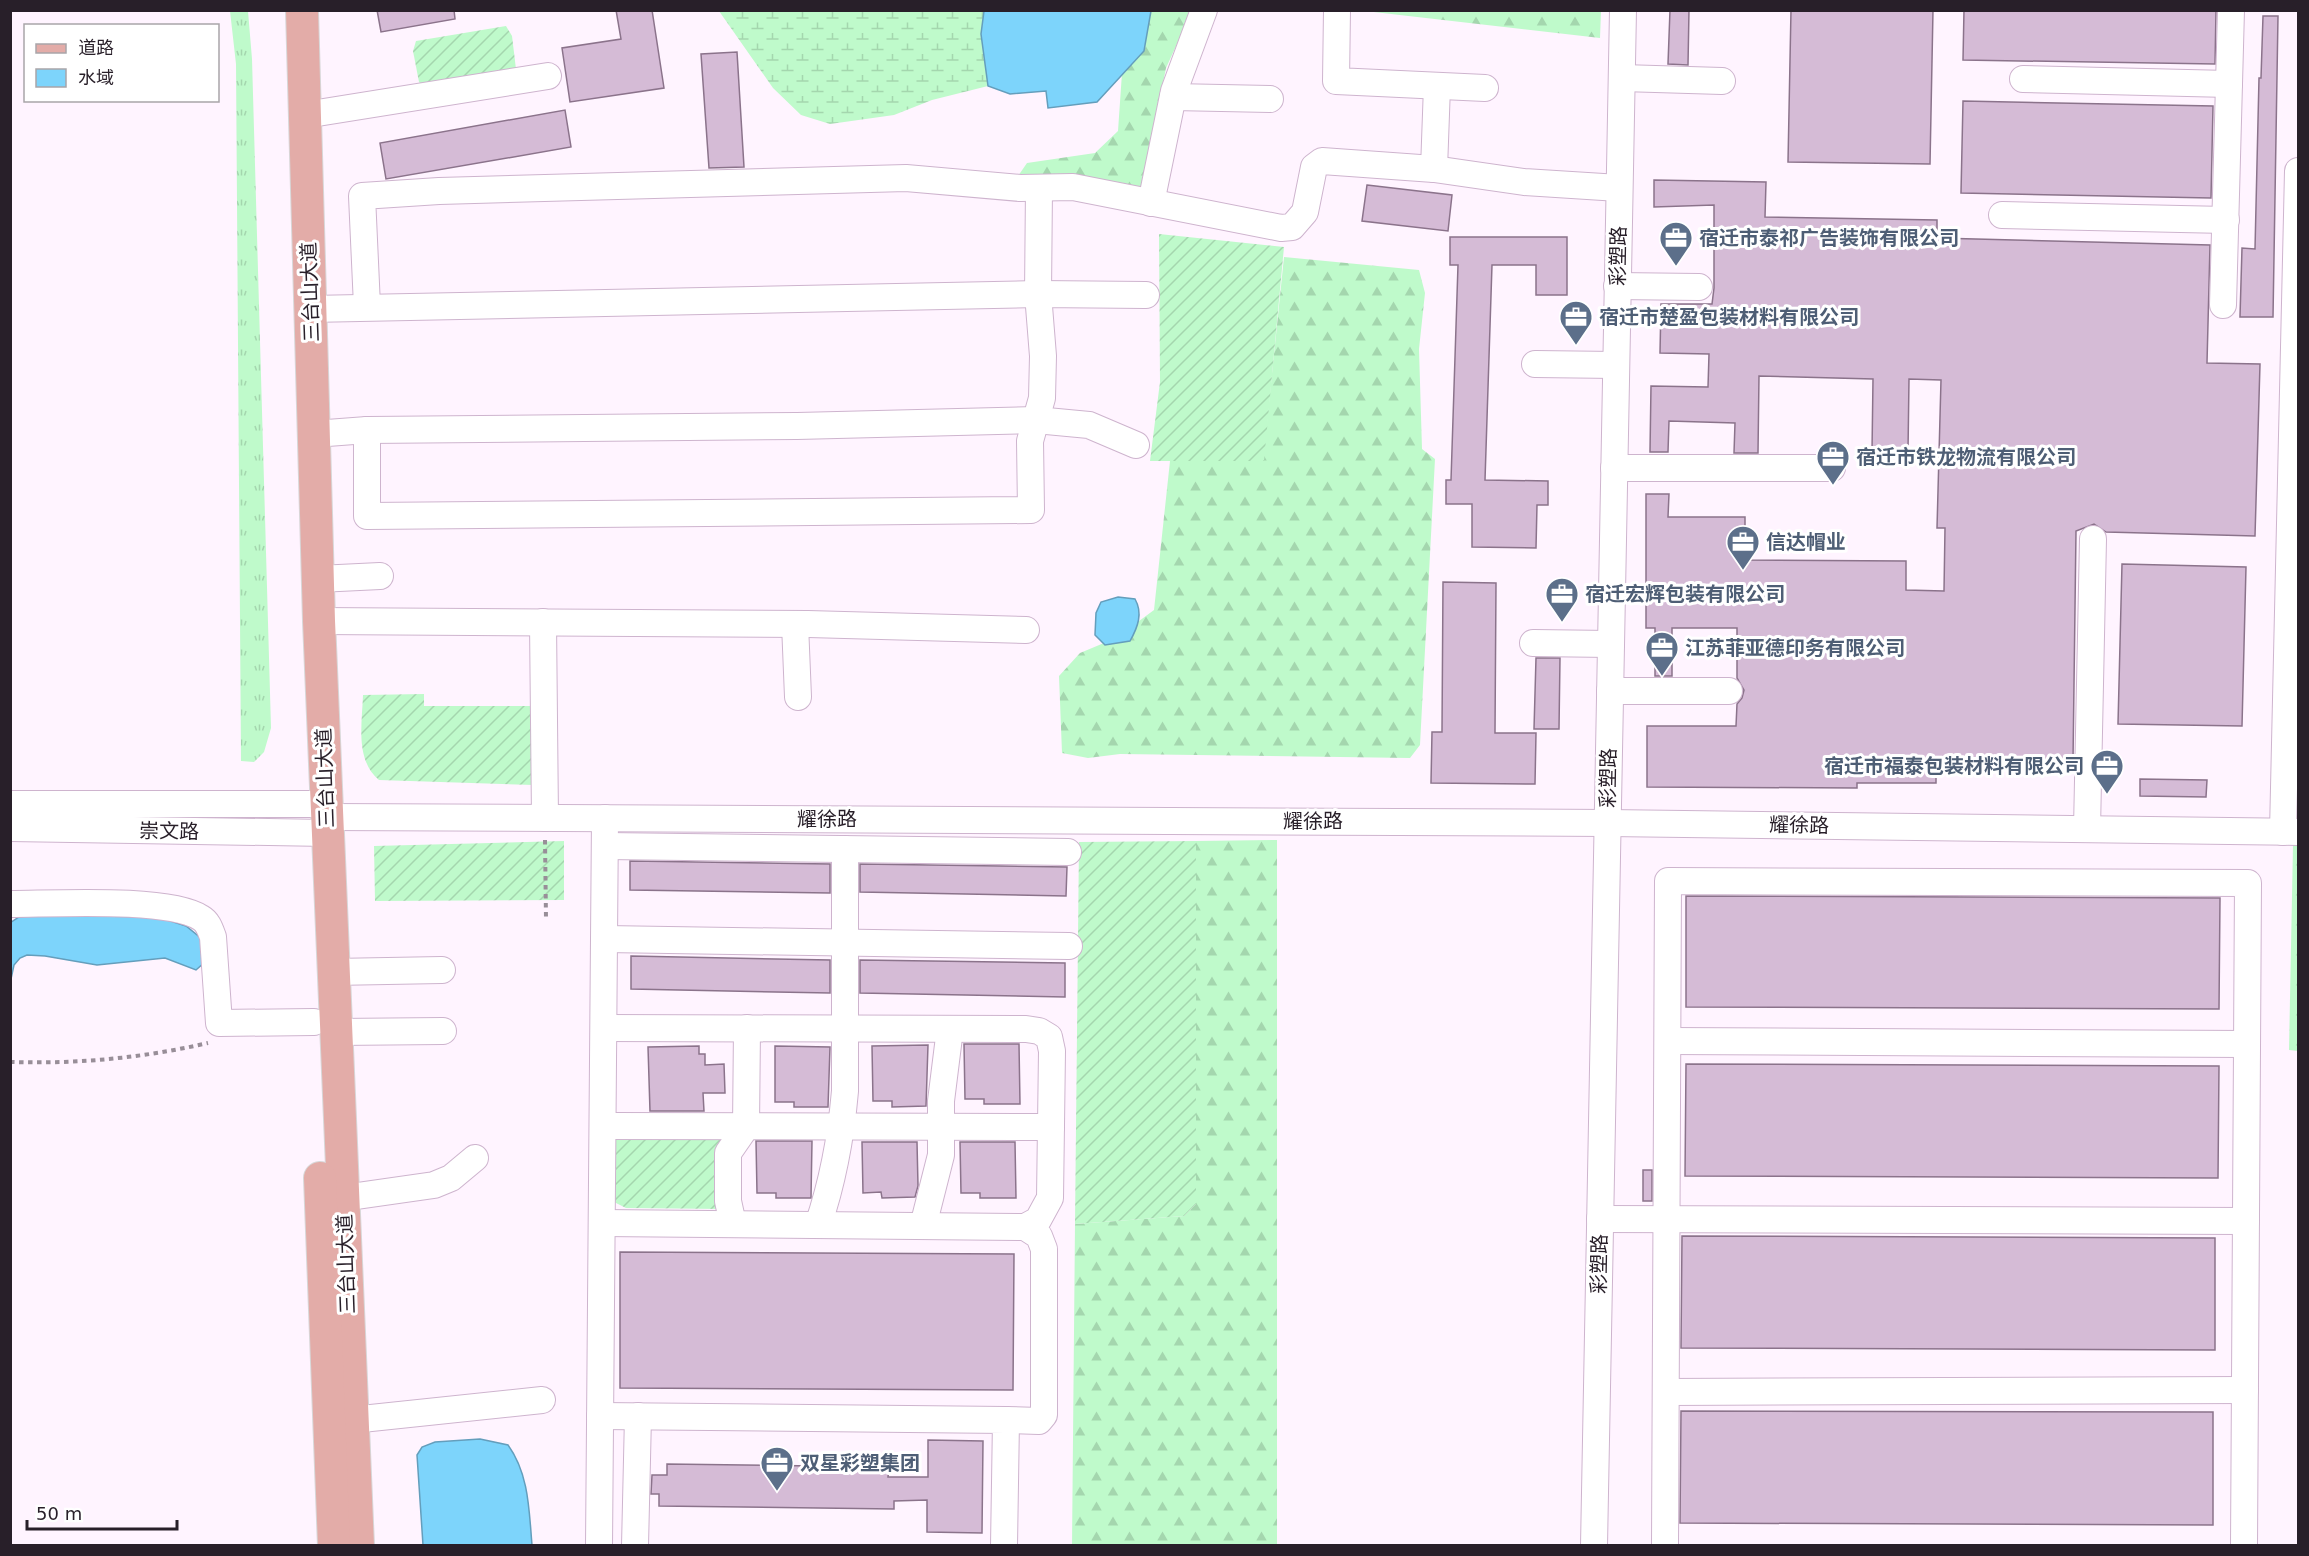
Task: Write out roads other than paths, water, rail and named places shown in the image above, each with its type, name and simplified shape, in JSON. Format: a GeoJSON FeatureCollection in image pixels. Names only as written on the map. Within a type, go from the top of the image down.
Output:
{"type":"FeatureCollection","features":[{"type":"Feature","properties":{"kind":"main road","name":"三台山大道"},"geometry":{"type":"LineString","coordinates":[[282,10],[318,819],[325,1027],[334,1545]]}},
{"type":"Feature","properties":{"kind":"main road","name":"三台山大道"},"geometry":{"type":"LineString","coordinates":[[302,10],[319,621],[318,819],[333,972],[325,1027],[343,1198],[358,1545]]}},
{"type":"Feature","properties":{"kind":"street"},"geometry":{"type":"LineString","coordinates":[[1151,203],[1173,97],[1204,10]]}},
{"type":"Feature","properties":{"kind":"street"},"geometry":{"type":"LineString","coordinates":[[1337,10],[1336,81],[1485,88]]}},
{"type":"Feature","properties":{"kind":"street","name":"彩塑路"},"geometry":{"type":"LineString","coordinates":[[1594,1545],[1623,10]]}},
{"type":"Feature","properties":{"kind":"street"},"geometry":{"type":"LineString","coordinates":[[2223,305],[2231,10]]}},
{"type":"Feature","properties":{"kind":"street"},"geometry":{"type":"LineString","coordinates":[[305,116],[548,76]]}},
{"type":"Feature","properties":{"kind":"street"},"geometry":{"type":"LineString","coordinates":[[1622,78],[1722,81]]}},
{"type":"Feature","properties":{"kind":"street"},"geometry":{"type":"LineString","coordinates":[[2023,79],[2229,84]]}},
{"type":"Feature","properties":{"kind":"street"},"geometry":{"type":"LineString","coordinates":[[1434,169],[1437,86]]}},
{"type":"Feature","properties":{"kind":"street"},"geometry":{"type":"LineString","coordinates":[[1173,97],[1270,99]]}},
{"type":"Feature","properties":{"kind":"street"},"geometry":{"type":"LineString","coordinates":[[367,306],[362,196],[439,191],[906,178],[1039,188],[1073,187],[1281,228],[1292,227],[1305,212],[1314,167],[1322,161],[1434,169],[1524,182],[1619,188]]}},
{"type":"Feature","properties":{"kind":"street"},"geometry":{"type":"LineString","coordinates":[[2291,832],[2298,171]]}},
{"type":"Feature","properties":{"kind":"street"},"geometry":{"type":"LineString","coordinates":[[367,430],[367,516],[1030,510],[1030,441],[1042,398],[1043,356],[1038,294],[1039,188]]}},
{"type":"Feature","properties":{"kind":"street"},"geometry":{"type":"LineString","coordinates":[[2002,215],[2226,220]]}},
{"type":"Feature","properties":{"kind":"street"},"geometry":{"type":"LineString","coordinates":[[1617,285],[1699,287]]}},
{"type":"Feature","properties":{"kind":"street"},"geometry":{"type":"LineString","coordinates":[[310,309],[367,306],[1038,294],[1146,295]]}},
{"type":"Feature","properties":{"kind":"street"},"geometry":{"type":"LineString","coordinates":[[1535,364],[1616,365]]}},
{"type":"Feature","properties":{"kind":"street"},"geometry":{"type":"LineString","coordinates":[[314,434],[367,430],[797,426],[1036,420],[1089,425],[1136,445]]}},
{"type":"Feature","properties":{"kind":"street"},"geometry":{"type":"LineString","coordinates":[[1614,468],[1832,468]]}},
{"type":"Feature","properties":{"kind":"street"},"geometry":{"type":"LineString","coordinates":[[2087,829],[2093,539]]}},
{"type":"Feature","properties":{"kind":"street"},"geometry":{"type":"LineString","coordinates":[[318,579],[380,576]]}},
{"type":"Feature","properties":{"kind":"street"},"geometry":{"type":"LineString","coordinates":[[319,621],[795,624],[1026,630]]}},
{"type":"Feature","properties":{"kind":"street"},"geometry":{"type":"LineString","coordinates":[[543,622],[544,818]]}},
{"type":"Feature","properties":{"kind":"street"},"geometry":{"type":"LineString","coordinates":[[795,624],[798,697]]}},
{"type":"Feature","properties":{"kind":"street"},"geometry":{"type":"LineString","coordinates":[[1533,643],[1611,644]]}},
{"type":"Feature","properties":{"kind":"street"},"geometry":{"type":"LineString","coordinates":[[1610,691],[1729,691]]}},
{"type":"Feature","properties":{"kind":"street","name":"崇文路"},"geometry":{"type":"LineString","coordinates":[[10,804],[318,819]]}},
{"type":"Feature","properties":{"kind":"street","name":"耀徐路"},"geometry":{"type":"LineString","coordinates":[[318,819],[605,818],[1608,823],[2291,832]]}},
{"type":"Feature","properties":{"kind":"street"},"geometry":{"type":"LineString","coordinates":[[599,1545],[605,818]]}},
{"type":"Feature","properties":{"kind":"street","name":"崇文路"},"geometry":{"type":"LineString","coordinates":[[10,828],[318,819]]}},
{"type":"Feature","properties":{"kind":"street"},"geometry":{"type":"LineString","coordinates":[[606,846],[1068,852]]}},
{"type":"Feature","properties":{"kind":"street"},"geometry":{"type":"LineString","coordinates":[[818,1225],[833,1175],[842,1127],[845,1091],[845,849]]}},
{"type":"Feature","properties":{"kind":"street"},"geometry":{"type":"LineString","coordinates":[[1665,1545],[1668,881],[2248,883],[2244,1545]]}},
{"type":"Feature","properties":{"kind":"street"},"geometry":{"type":"LineString","coordinates":[[10,904],[160,906],[177,908],[201,918],[209,925],[216,948],[219,1023],[443,1031]]}},
{"type":"Feature","properties":{"kind":"street"},"geometry":{"type":"LineString","coordinates":[[605,939],[1069,946]]}},
{"type":"Feature","properties":{"kind":"street"},"geometry":{"type":"LineString","coordinates":[[333,972],[442,970]]}},
{"type":"Feature","properties":{"kind":"street"},"geometry":{"type":"LineString","coordinates":[[602,1223],[1025,1227],[1038,1220],[1050,1198],[1052,1052],[1049,1038],[1039,1031],[1026,1029],[604,1028]]}},
{"type":"Feature","properties":{"kind":"street"},"geometry":{"type":"LineString","coordinates":[[733,1224],[728,1200],[728,1153],[746,1127],[747,1028]]}},
{"type":"Feature","properties":{"kind":"street"},"geometry":{"type":"LineString","coordinates":[[923,1226],[937,1177],[942,1082],[950,1029]]}},
{"type":"Feature","properties":{"kind":"street"},"geometry":{"type":"LineString","coordinates":[[1668,1041],[2247,1044]]}},
{"type":"Feature","properties":{"kind":"street"},"geometry":{"type":"LineString","coordinates":[[603,1126],[1051,1127]]}},
{"type":"Feature","properties":{"kind":"street"},"geometry":{"type":"LineString","coordinates":[[343,1198],[434,1185],[451,1178],[476,1158]]}},
{"type":"Feature","properties":{"kind":"street"},"geometry":{"type":"LineString","coordinates":[[1600,1219],[2246,1221]]}},
{"type":"Feature","properties":{"kind":"street"},"geometry":{"type":"LineString","coordinates":[[600,1416],[1039,1421],[1044,1414],[1044,1249],[1039,1236],[1025,1227]]}},
{"type":"Feature","properties":{"kind":"street"},"geometry":{"type":"LineString","coordinates":[[1666,1392],[2245,1390]]}},
{"type":"Feature","properties":{"kind":"street"},"geometry":{"type":"LineString","coordinates":[[352,1420],[542,1400]]}},
{"type":"Feature","properties":{"kind":"street"},"geometry":{"type":"LineString","coordinates":[[635,1545],[638,1416]]}},
{"type":"Feature","properties":{"kind":"street"},"geometry":{"type":"LineString","coordinates":[[1004,1545],[1006,1420]]}},
{"type":"Feature","properties":{"kind":"water"},"geometry":{"type":"Polygon","coordinates":[[[984,10],[1151,11],[1144,51],[1097,102],[1048,108],[1046,91],[1010,94],[988,86],[981,34],[984,10]]]}},
{"type":"Feature","properties":{"kind":"water"},"geometry":{"type":"Polygon","coordinates":[[[1118,597],[1135,599],[1139,610],[1137,625],[1130,641],[1105,645],[1095,635],[1096,613],[1101,602],[1118,597]]]}},
{"type":"Feature","properties":{"kind":"water"},"geometry":{"type":"Polygon","coordinates":[[[38,915],[158,917],[186,926],[202,939],[205,962],[196,970],[165,958],[97,965],[27,955],[20,958],[14,965],[11,979],[10,923],[19,917],[38,915]]]}},
{"type":"Feature","properties":{"kind":"water"},"geometry":{"type":"Polygon","coordinates":[[[480,1439],[508,1445],[515,1456],[527,1493],[532,1545],[423,1545],[417,1455],[422,1447],[435,1442],[480,1439]]]}},
{"type":"Feature","properties":{"kind":"place","name":"宿迁市泰祁广告装饰有限公司"},"geometry":{"type":"Point","coordinates":[1676,267]}},
{"type":"Feature","properties":{"kind":"place","name":"宿迁市楚盈包装材料有限公司"},"geometry":{"type":"Point","coordinates":[1576,346]}},
{"type":"Feature","properties":{"kind":"place","name":"宿迁市铁龙物流有限公司"},"geometry":{"type":"Point","coordinates":[1833,486]}},
{"type":"Feature","properties":{"kind":"place","name":"信达帽业"},"geometry":{"type":"Point","coordinates":[1743,571]}},
{"type":"Feature","properties":{"kind":"place","name":"宿迁宏辉包装有限公司"},"geometry":{"type":"Point","coordinates":[1562,623]}},
{"type":"Feature","properties":{"kind":"place","name":"江苏菲亚德印务有限公司"},"geometry":{"type":"Point","coordinates":[1662,677]}},
{"type":"Feature","properties":{"kind":"place","name":"宿迁市福泰包装材料有限公司"},"geometry":{"type":"Point","coordinates":[2107,795]}},
{"type":"Feature","properties":{"kind":"place","name":"双星彩塑集团"},"geometry":{"type":"Point","coordinates":[777,1492]}}]}
